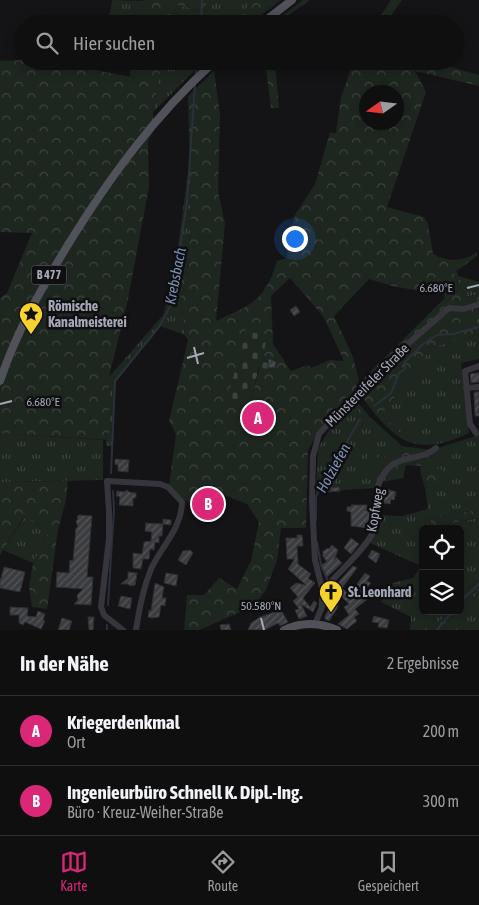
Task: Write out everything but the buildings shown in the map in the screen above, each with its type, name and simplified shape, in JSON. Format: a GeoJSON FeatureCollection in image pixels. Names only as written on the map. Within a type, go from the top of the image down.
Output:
{"type":"FeatureCollection","features":[{"type":"Feature","properties":{"kind":"main road"},"geometry":{"type":"LineString","coordinates":[[273,15],[292,0]]}},
{"type":"Feature","properties":{"kind":"main road","name":"B 477"},"geometry":{"type":"LineString","coordinates":[[0,381],[10,352],[30,309],[80,225],[112,176],[162,114],[206,70]]}},
{"type":"Feature","properties":{"kind":"main road"},"geometry":{"type":"LineString","coordinates":[[284,630],[294,626],[315,624],[337,630]]}},
{"type":"Feature","properties":{"kind":"street","name":"Münstereifeler Straße"},"geometry":{"type":"LineString","coordinates":[[315,624],[322,606],[322,588],[315,560],[312,500],[313,456],[320,434],[335,416],[402,349],[449,308],[464,309],[479,304]]}},
{"type":"Feature","properties":{"kind":"street"},"geometry":{"type":"LineString","coordinates":[[476,433],[470,424],[465,371],[479,366]]}},
{"type":"Feature","properties":{"kind":"street"},"geometry":{"type":"LineString","coordinates":[[466,388],[479,387]]}},
{"type":"Feature","properties":{"kind":"street","name":"Kopfweg"},"geometry":{"type":"LineString","coordinates":[[322,588],[330,583],[370,538],[375,529],[376,489],[386,471],[397,461],[429,454],[436,448]]}},
{"type":"Feature","properties":{"kind":"street"},"geometry":{"type":"LineString","coordinates":[[123,630],[104,615],[101,607],[109,539],[110,512],[107,481],[160,484],[168,487],[182,502],[182,512],[178,524],[152,568],[140,600],[136,630]]}},
{"type":"Feature","properties":{"kind":"green space"},"geometry":{"type":"Polygon","coordinates":[[[112,0],[144,1],[150,13],[150,15],[110,15],[112,0]]]}},
{"type":"Feature","properties":{"kind":"green space"},"geometry":{"type":"Polygon","coordinates":[[[141,0],[206,0],[206,11],[177,5],[174,15],[150,15],[144,1],[141,0]]]}},
{"type":"Feature","properties":{"kind":"green space"},"geometry":{"type":"Polygon","coordinates":[[[206,0],[255,0],[239,15],[174,15],[177,5],[205,11],[206,0]]]}},
{"type":"Feature","properties":{"kind":"green space"},"geometry":{"type":"Polygon","coordinates":[[[255,0],[281,0],[261,15],[239,15],[255,0]]]}},
{"type":"Feature","properties":{"kind":"green space"},"geometry":{"type":"Polygon","coordinates":[[[303,0],[310,0],[290,15],[283,15],[303,0]]]}},
{"type":"Feature","properties":{"kind":"green space"},"geometry":{"type":"Polygon","coordinates":[[[391,0],[402,0],[391,15],[381,15],[391,0]]]}},
{"type":"Feature","properties":{"kind":"green space"},"geometry":{"type":"Polygon","coordinates":[[[15,60],[15,70],[95,70],[137,78],[139,70],[160,70],[153,112],[153,132],[148,141],[149,187],[127,304],[109,377],[109,440],[0,433],[0,298],[7,293],[32,233],[0,232],[0,61],[15,60]]]}},
{"type":"Feature","properties":{"kind":"green space"},"geometry":{"type":"Polygon","coordinates":[[[130,70],[139,70],[137,78],[130,76],[130,70]]]}},
{"type":"Feature","properties":{"kind":"green space"},"geometry":{"type":"Polygon","coordinates":[[[160,70],[195,70],[153,112],[160,70]]]}},
{"type":"Feature","properties":{"kind":"green space"},"geometry":{"type":"Polygon","coordinates":[[[266,70],[276,70],[279,108],[271,108],[266,70]]]}},
{"type":"Feature","properties":{"kind":"green space"},"geometry":{"type":"Polygon","coordinates":[[[351,70],[461,70],[479,75],[479,86],[415,71],[426,92],[387,207],[424,217],[428,224],[433,254],[438,257],[455,260],[467,258],[477,252],[477,256],[454,273],[466,297],[479,294],[479,335],[432,347],[382,414],[401,434],[413,440],[412,443],[397,436],[383,423],[361,394],[365,377],[445,298],[441,286],[415,290],[369,279],[334,316],[353,357],[359,380],[354,392],[324,423],[308,450],[306,528],[281,528],[277,560],[266,590],[254,606],[199,630],[184,630],[187,595],[204,595],[219,578],[237,589],[251,561],[259,522],[247,504],[201,486],[192,506],[169,486],[176,434],[169,421],[188,340],[185,335],[181,296],[186,280],[191,221],[188,96],[214,71],[220,115],[218,191],[225,224],[216,321],[255,300],[267,285],[277,261],[287,258],[289,239],[295,215],[315,184],[330,133],[336,133],[341,97],[351,70]],[[290,278],[271,296],[273,344],[291,371],[308,365],[311,368],[330,360],[344,361],[323,316],[290,278]],[[262,356],[229,398],[250,403],[260,367],[278,360],[262,356]]]}},
{"type":"Feature","properties":{"kind":"green space"},"geometry":{"type":"Polygon","coordinates":[[[190,158],[191,221],[186,280],[181,296],[185,335],[160,326],[115,383],[113,446],[106,446],[106,439],[109,439],[109,377],[163,315],[173,283],[190,158]]]}},
{"type":"Feature","properties":{"kind":"green space"},"geometry":{"type":"Polygon","coordinates":[[[456,271],[459,276],[479,282],[479,294],[466,297],[454,273],[456,271]]]}},
{"type":"Feature","properties":{"kind":"green space"},"geometry":{"type":"Polygon","coordinates":[[[245,330],[267,336],[263,356],[278,360],[276,371],[259,367],[250,404],[228,398],[245,330]]]}},
{"type":"Feature","properties":{"kind":"green space"},"geometry":{"type":"Polygon","coordinates":[[[479,335],[479,359],[461,363],[469,433],[441,443],[428,445],[412,443],[413,440],[401,434],[382,414],[432,347],[479,335]]]}},
{"type":"Feature","properties":{"kind":"green space"},"geometry":{"type":"Polygon","coordinates":[[[353,402],[359,411],[354,427],[359,430],[369,416],[402,446],[386,457],[369,451],[368,459],[377,468],[377,483],[374,488],[316,492],[318,448],[332,426],[353,402]]]}},
{"type":"Feature","properties":{"kind":"green space"},"geometry":{"type":"Polygon","coordinates":[[[353,402],[359,404],[369,416],[358,431],[354,427],[359,411],[353,402]]]}},
{"type":"Feature","properties":{"kind":"green space"},"geometry":{"type":"Polygon","coordinates":[[[0,433],[103,440],[103,480],[0,482],[0,433]]]}},
{"type":"Feature","properties":{"kind":"green space"},"geometry":{"type":"Polygon","coordinates":[[[479,435],[479,506],[476,510],[431,519],[431,524],[419,525],[419,528],[415,530],[419,530],[419,565],[370,543],[377,532],[378,515],[402,516],[428,509],[425,488],[444,484],[441,468],[421,474],[420,466],[431,461],[432,450],[479,435]]]}},
{"type":"Feature","properties":{"kind":"green space"},"geometry":{"type":"Polygon","coordinates":[[[402,446],[432,450],[432,461],[420,466],[406,465],[403,478],[377,483],[377,468],[367,459],[369,451],[386,457],[402,446]]]}},
{"type":"Feature","properties":{"kind":"green space"},"geometry":{"type":"Polygon","coordinates":[[[441,468],[445,484],[425,488],[421,474],[441,468]]]}},
{"type":"Feature","properties":{"kind":"green space"},"geometry":{"type":"Polygon","coordinates":[[[68,481],[66,500],[58,530],[47,609],[32,607],[29,587],[33,563],[51,528],[23,518],[0,555],[0,482],[68,481]]]}},
{"type":"Feature","properties":{"kind":"green space"},"geometry":{"type":"Polygon","coordinates":[[[479,506],[479,518],[442,525],[426,525],[431,524],[431,519],[476,510],[479,506]]]}},
{"type":"Feature","properties":{"kind":"green space"},"geometry":{"type":"Polygon","coordinates":[[[24,518],[51,528],[33,563],[3,550],[24,518]]]}},
{"type":"Feature","properties":{"kind":"green space"},"geometry":{"type":"Polygon","coordinates":[[[479,518],[479,580],[464,589],[464,525],[443,525],[479,518]]]}},
{"type":"Feature","properties":{"kind":"green space"},"geometry":{"type":"Polygon","coordinates":[[[419,569],[419,615],[445,615],[433,630],[410,630],[411,617],[381,602],[393,583],[413,578],[419,569]]]}},
{"type":"Feature","properties":{"kind":"green space"},"geometry":{"type":"Polygon","coordinates":[[[479,580],[479,590],[464,602],[464,589],[479,580]]]}},
{"type":"Feature","properties":{"kind":"green space"},"geometry":{"type":"Polygon","coordinates":[[[479,590],[479,630],[440,630],[453,615],[464,615],[464,602],[479,590]]]}},
{"type":"Feature","properties":{"kind":"green space"},"geometry":{"type":"Polygon","coordinates":[[[445,615],[453,615],[440,630],[433,630],[445,615]]]}},
{"type":"Feature","properties":{"kind":"waterway","name":"Krebsbach"},"geometry":{"type":"LineString","coordinates":[[201,15],[202,0]]}},
{"type":"Feature","properties":{"kind":"waterway","name":"Krebsbach"},"geometry":{"type":"LineString","coordinates":[[196,70],[196,74]]}},
{"type":"Feature","properties":{"kind":"waterway","name":"Krebsbach"},"geometry":{"type":"LineString","coordinates":[[111,473],[115,381],[159,327],[171,305],[187,202],[195,84]]}},
{"type":"Feature","properties":{"kind":"waterway","name":"Holziefen"},"geometry":{"type":"LineString","coordinates":[[374,406],[391,393],[399,373],[405,369],[405,362],[423,344],[437,335],[453,334],[479,327]]}},
{"type":"Feature","properties":{"kind":"waterway","name":"Holziefen"},"geometry":{"type":"LineString","coordinates":[[316,520],[316,496],[360,419]]}},
{"type":"Feature","properties":{"kind":"waterway","name":"Krebsbach"},"geometry":{"type":"LineString","coordinates":[[108,605],[114,509],[113,491]]}},
{"type":"Feature","properties":{"kind":"waterway","name":"Holziefen"},"geometry":{"type":"LineString","coordinates":[[317,542],[321,565],[327,579]]}},
{"type":"Feature","properties":{"kind":"waterway"},"geometry":{"type":"LineString","coordinates":[[464,598],[479,584]]}},
{"type":"Feature","properties":{"kind":"waterway"},"geometry":{"type":"LineString","coordinates":[[437,630],[450,615]]}},
{"type":"Feature","properties":{"kind":"waterway","name":"Krebsbach"},"geometry":{"type":"LineString","coordinates":[[107,625],[107,630]]}},
{"type":"Feature","properties":{"kind":"place","name":"Römische Kanalmeisterei"},"geometry":{"type":"Point","coordinates":[31,335]}},
{"type":"Feature","properties":{"kind":"place","name":"Kriegerdenkmal"},"geometry":{"type":"Point","coordinates":[258,418]}},
{"type":"Feature","properties":{"kind":"place","name":"Ingenieurbüro Schnell K. Dipl.-Ing."},"geometry":{"type":"Point","coordinates":[208,504]}},
{"type":"Feature","properties":{"kind":"place","name":"St. Leonhard"},"geometry":{"type":"Point","coordinates":[331,613]}}]}
